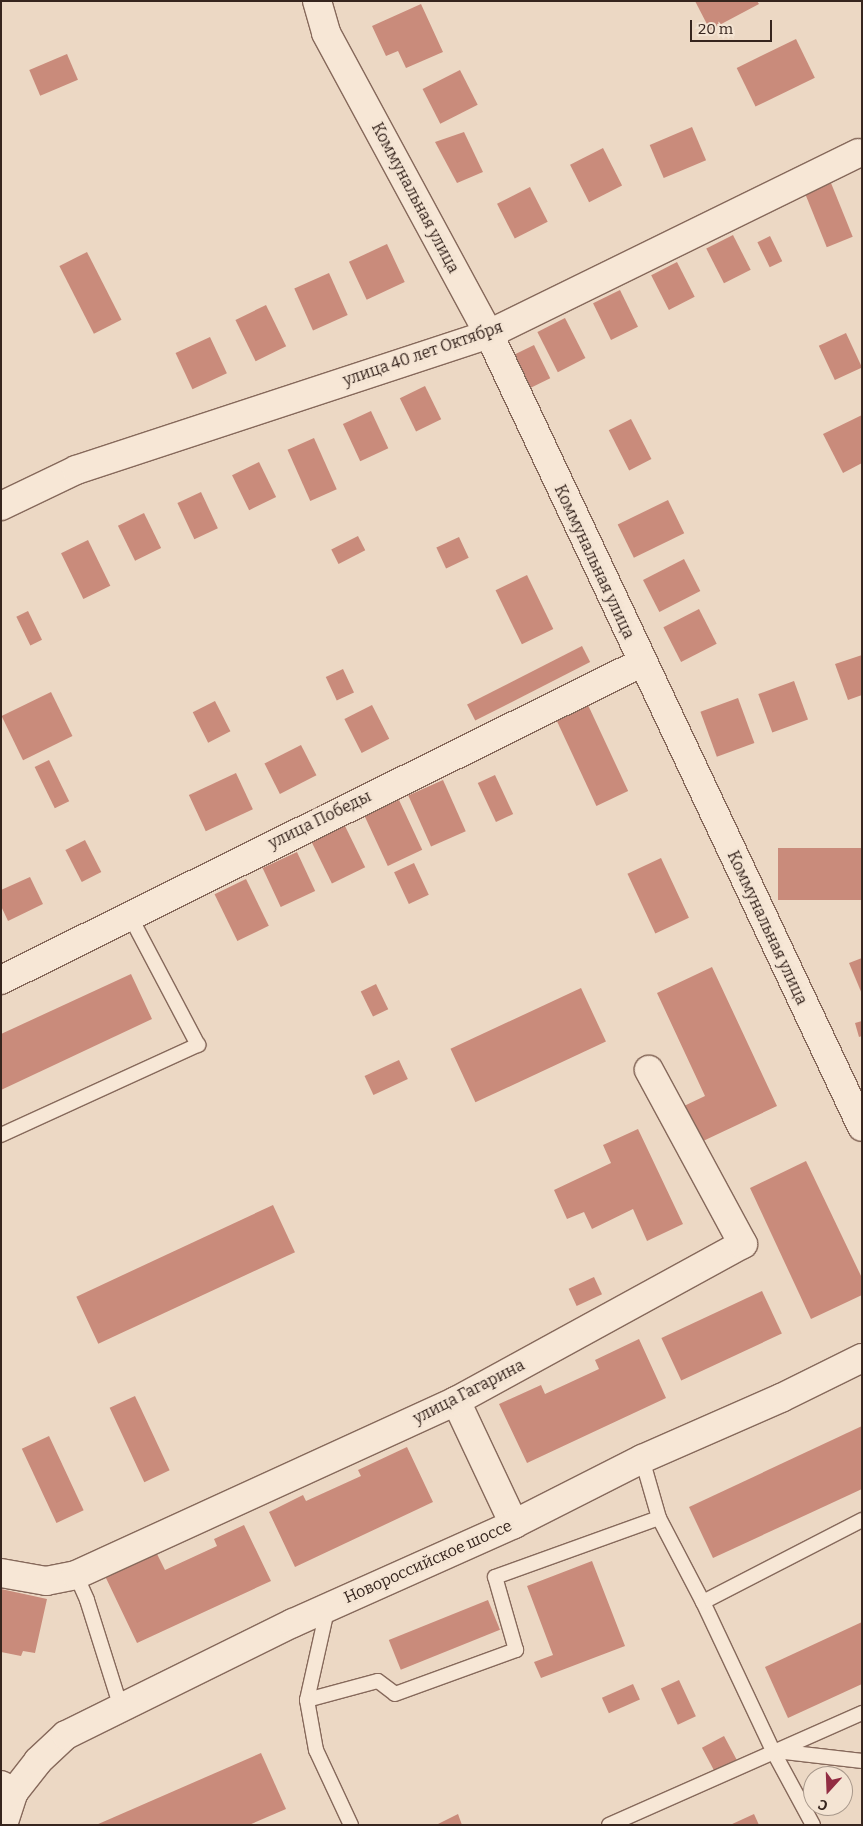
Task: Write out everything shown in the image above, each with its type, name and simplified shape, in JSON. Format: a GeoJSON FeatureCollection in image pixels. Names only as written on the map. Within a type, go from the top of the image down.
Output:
{"type":"FeatureCollection","features":[{"type":"Feature","properties":{"kind":"street","name":"Коммунальная улица"},"geometry":{"type":"LineString","coordinates":[[317,1],[326,33],[489,334],[641,663],[862,1128]]}},
{"type":"Feature","properties":{"kind":"street","name":"улица 40 лет Октября"},"geometry":{"type":"LineString","coordinates":[[1,506],[76,470],[489,334],[860,153]]}},
{"type":"Feature","properties":{"kind":"street","name":"улица Победы"},"geometry":{"type":"LineString","coordinates":[[1,980],[131,918],[178,889],[641,663]]}},
{"type":"Feature","properties":{"kind":"street","name":"улица Гагарина"},"geometry":{"type":"LineString","coordinates":[[1,1573],[46,1581],[76,1575],[456,1401],[743,1244],[649,1070]]}},
{"type":"Feature","properties":{"kind":"street","name":"Новороссийское шоссе"},"geometry":{"type":"LineString","coordinates":[[8,1789],[66,1735],[328,1606],[514,1524],[642,1460],[781,1398],[862,1358]]}},
{"type":"Feature","properties":{"kind":"street"},"geometry":{"type":"LineString","coordinates":[[456,1401],[514,1524]]}},
{"type":"Feature","properties":{"kind":"street"},"geometry":{"type":"LineString","coordinates":[[3,1825],[8,1789]]}},
{"type":"Feature","properties":{"kind":"lane"},"geometry":{"type":"LineString","coordinates":[[1,1134],[198,1045],[131,918]]}},
{"type":"Feature","properties":{"kind":"lane"},"geometry":{"type":"LineString","coordinates":[[642,1460],[659,1518],[703,1602],[773,1751],[813,1825]]}},
{"type":"Feature","properties":{"kind":"lane"},"geometry":{"type":"LineString","coordinates":[[307,1700],[378,1680],[395,1694],[516,1650],[495,1577],[659,1518]]}},
{"type":"Feature","properties":{"kind":"lane"},"geometry":{"type":"LineString","coordinates":[[703,1602],[862,1520]]}},
{"type":"Feature","properties":{"kind":"lane"},"geometry":{"type":"LineString","coordinates":[[76,1575],[87,1600],[121,1708]]}},
{"type":"Feature","properties":{"kind":"lane"},"geometry":{"type":"LineString","coordinates":[[328,1606],[307,1700],[316,1750],[351,1825]]}},
{"type":"Feature","properties":{"kind":"lane"},"geometry":{"type":"LineString","coordinates":[[609,1825],[773,1751],[862,1714]]}},
{"type":"Feature","properties":{"kind":"lane"},"geometry":{"type":"LineString","coordinates":[[773,1751],[862,1761]]}},
{"type":"Feature","properties":{"kind":"building"},"geometry":{"type":"Polygon","coordinates":[[[695,1],[757,1],[759,4],[710,30],[695,1]]]}},
{"type":"Feature","properties":{"kind":"building"},"geometry":{"type":"Polygon","coordinates":[[[421,4],[443,52],[406,68],[398,51],[386,56],[372,26],[421,4]]]}},
{"type":"Feature","properties":{"kind":"building"},"geometry":{"type":"Polygon","coordinates":[[[796,39],[815,78],[756,107],[737,68],[796,39]]]}},
{"type":"Feature","properties":{"kind":"building"},"geometry":{"type":"Polygon","coordinates":[[[67,54],[78,80],[40,96],[29,70],[67,54]]]}},
{"type":"Feature","properties":{"kind":"building"},"geometry":{"type":"Polygon","coordinates":[[[460,70],[478,105],[440,124],[423,89],[460,70]]]}},
{"type":"Feature","properties":{"kind":"building"},"geometry":{"type":"Polygon","coordinates":[[[692,127],[706,160],[664,178],[650,145],[692,127]]]}},
{"type":"Feature","properties":{"kind":"building"},"geometry":{"type":"Polygon","coordinates":[[[464,132],[483,172],[457,183],[435,142],[464,132]]]}},
{"type":"Feature","properties":{"kind":"building"},"geometry":{"type":"Polygon","coordinates":[[[603,148],[622,185],[589,202],[570,165],[603,148]]]}},
{"type":"Feature","properties":{"kind":"building"},"geometry":{"type":"Polygon","coordinates":[[[831,183],[853,237],[827,247],[805,193],[831,183]]]}},
{"type":"Feature","properties":{"kind":"building"},"geometry":{"type":"Polygon","coordinates":[[[530,187],[548,222],[515,239],[497,204],[530,187]]]}},
{"type":"Feature","properties":{"kind":"building"},"geometry":{"type":"Polygon","coordinates":[[[733,235],[751,270],[724,283],[706,249],[733,235]]]}},
{"type":"Feature","properties":{"kind":"building"},"geometry":{"type":"Polygon","coordinates":[[[770,236],[782,261],[770,267],[757,242],[770,236]]]}},
{"type":"Feature","properties":{"kind":"building"},"geometry":{"type":"Polygon","coordinates":[[[387,244],[405,282],[367,300],[349,262],[387,244]]]}},
{"type":"Feature","properties":{"kind":"building"},"geometry":{"type":"Polygon","coordinates":[[[87,252],[122,320],[94,334],[59,266],[87,252]]]}},
{"type":"Feature","properties":{"kind":"building"},"geometry":{"type":"Polygon","coordinates":[[[677,262],[695,297],[669,310],[651,275],[677,262]]]}},
{"type":"Feature","properties":{"kind":"building"},"geometry":{"type":"Polygon","coordinates":[[[329,273],[348,315],[313,330],[294,288],[329,273]]]}},
{"type":"Feature","properties":{"kind":"building"},"geometry":{"type":"Polygon","coordinates":[[[620,290],[638,327],[611,340],[593,303],[620,290]]]}},
{"type":"Feature","properties":{"kind":"building"},"geometry":{"type":"Polygon","coordinates":[[[266,305],[286,346],[256,361],[235,320],[266,305]]]}},
{"type":"Feature","properties":{"kind":"building"},"geometry":{"type":"Polygon","coordinates":[[[565,318],[585,358],[558,372],[537,332],[565,318]]]}},
{"type":"Feature","properties":{"kind":"building"},"geometry":{"type":"Polygon","coordinates":[[[846,333],[862,367],[835,380],[819,346],[846,333]]]}},
{"type":"Feature","properties":{"kind":"building"},"geometry":{"type":"Polygon","coordinates":[[[210,337],[227,373],[192,389],[176,353],[210,337]]]}},
{"type":"Feature","properties":{"kind":"building"},"geometry":{"type":"Polygon","coordinates":[[[534,345],[550,378],[528,389],[512,356],[534,345]]]}},
{"type":"Feature","properties":{"kind":"building"},"geometry":{"type":"Polygon","coordinates":[[[425,386],[441,419],[416,432],[400,398],[425,386]]]}},
{"type":"Feature","properties":{"kind":"building"},"geometry":{"type":"Polygon","coordinates":[[[371,411],[388,448],[360,461],[343,424],[371,411]]]}},
{"type":"Feature","properties":{"kind":"building"},"geometry":{"type":"Polygon","coordinates":[[[862,415],[862,463],[843,473],[823,434],[862,415]]]}},
{"type":"Feature","properties":{"kind":"building"},"geometry":{"type":"Polygon","coordinates":[[[631,419],[651,459],[629,470],[609,430],[631,419]]]}},
{"type":"Feature","properties":{"kind":"building"},"geometry":{"type":"Polygon","coordinates":[[[314,438],[337,489],[310,501],[288,450],[314,438]]]}},
{"type":"Feature","properties":{"kind":"building"},"geometry":{"type":"Polygon","coordinates":[[[259,462],[276,497],[249,510],[232,475],[259,462]]]}},
{"type":"Feature","properties":{"kind":"building"},"geometry":{"type":"Polygon","coordinates":[[[201,492],[218,528],[194,539],[177,503],[201,492]]]}},
{"type":"Feature","properties":{"kind":"building"},"geometry":{"type":"Polygon","coordinates":[[[668,500],[684,533],[634,558],[618,525],[668,500]]]}},
{"type":"Feature","properties":{"kind":"building"},"geometry":{"type":"Polygon","coordinates":[[[144,513],[161,548],[135,561],[118,526],[144,513]]]}},
{"type":"Feature","properties":{"kind":"building"},"geometry":{"type":"Polygon","coordinates":[[[358,536],[365,550],[339,564],[331,550],[358,536]]]}},
{"type":"Feature","properties":{"kind":"building"},"geometry":{"type":"Polygon","coordinates":[[[459,537],[469,558],[446,568],[436,548],[459,537]]]}},
{"type":"Feature","properties":{"kind":"building"},"geometry":{"type":"Polygon","coordinates":[[[88,540],[110,586],[83,599],[61,553],[88,540]]]}},
{"type":"Feature","properties":{"kind":"building"},"geometry":{"type":"Polygon","coordinates":[[[684,559],[700,591],[659,612],[643,580],[684,559]]]}},
{"type":"Feature","properties":{"kind":"building"},"geometry":{"type":"Polygon","coordinates":[[[527,575],[553,629],[522,644],[496,590],[527,575]]]}},
{"type":"Feature","properties":{"kind":"building"},"geometry":{"type":"Polygon","coordinates":[[[699,609],[717,644],[681,662],[663,627],[699,609]]]}},
{"type":"Feature","properties":{"kind":"building"},"geometry":{"type":"Polygon","coordinates":[[[28,611],[42,640],[30,645],[16,617],[28,611]]]}},
{"type":"Feature","properties":{"kind":"building"},"geometry":{"type":"Polygon","coordinates":[[[582,646],[590,662],[475,721],[467,705],[582,646]]]}},
{"type":"Feature","properties":{"kind":"building"},"geometry":{"type":"Polygon","coordinates":[[[862,655],[862,695],[848,700],[835,664],[862,655]]]}},
{"type":"Feature","properties":{"kind":"building"},"geometry":{"type":"Polygon","coordinates":[[[343,669],[354,693],[337,701],[326,677],[343,669]]]}},
{"type":"Feature","properties":{"kind":"building"},"geometry":{"type":"Polygon","coordinates":[[[794,681],[808,720],[772,733],[758,694],[794,681]]]}},
{"type":"Feature","properties":{"kind":"building"},"geometry":{"type":"Polygon","coordinates":[[[51,692],[72,736],[23,760],[2,716],[51,692]]]}},
{"type":"Feature","properties":{"kind":"building"},"geometry":{"type":"Polygon","coordinates":[[[738,698],[754,743],[717,757],[700,712],[738,698]]]}},
{"type":"Feature","properties":{"kind":"building"},"geometry":{"type":"Polygon","coordinates":[[[215,701],[230,731],[208,743],[193,712],[215,701]]]}},
{"type":"Feature","properties":{"kind":"building"},"geometry":{"type":"Polygon","coordinates":[[[372,705],[389,739],[362,753],[344,719],[372,705]]]}},
{"type":"Feature","properties":{"kind":"building"},"geometry":{"type":"Polygon","coordinates":[[[588,705],[628,791],[596,806],[556,720],[588,705]]]}},
{"type":"Feature","properties":{"kind":"building"},"geometry":{"type":"Polygon","coordinates":[[[301,745],[316,775],[280,794],[264,764],[301,745]]]}},
{"type":"Feature","properties":{"kind":"building"},"geometry":{"type":"Polygon","coordinates":[[[49,760],[69,801],[55,808],[35,767],[49,760]]]}},
{"type":"Feature","properties":{"kind":"building"},"geometry":{"type":"Polygon","coordinates":[[[236,773],[253,809],[206,831],[189,795],[236,773]]]}},
{"type":"Feature","properties":{"kind":"building"},"geometry":{"type":"Polygon","coordinates":[[[495,775],[513,814],[496,822],[478,783],[495,775]]]}},
{"type":"Feature","properties":{"kind":"building"},"geometry":{"type":"Polygon","coordinates":[[[443,780],[466,831],[431,847],[408,795],[443,780]]]}},
{"type":"Feature","properties":{"kind":"building"},"geometry":{"type":"Polygon","coordinates":[[[399,800],[422,850],[388,866],[365,816],[399,800]]]}},
{"type":"Feature","properties":{"kind":"building"},"geometry":{"type":"Polygon","coordinates":[[[345,826],[365,867],[332,884],[312,842],[345,826]]]}},
{"type":"Feature","properties":{"kind":"building"},"geometry":{"type":"Polygon","coordinates":[[[85,840],[101,872],[82,882],[65,850],[85,840]]]}},
{"type":"Feature","properties":{"kind":"building"},"geometry":{"type":"Polygon","coordinates":[[[778,848],[862,848],[862,900],[778,900],[778,848]]]}},
{"type":"Feature","properties":{"kind":"building"},"geometry":{"type":"Polygon","coordinates":[[[297,852],[315,891],[281,907],[263,868],[297,852]]]}},
{"type":"Feature","properties":{"kind":"building"},"geometry":{"type":"Polygon","coordinates":[[[661,858],[689,918],[655,933],[627,874],[661,858]]]}},
{"type":"Feature","properties":{"kind":"building"},"geometry":{"type":"Polygon","coordinates":[[[414,863],[429,895],[409,904],[394,872],[414,863]]]}},
{"type":"Feature","properties":{"kind":"building"},"geometry":{"type":"Polygon","coordinates":[[[30,877],[43,904],[8,921],[1,906],[1,890],[30,877]]]}},
{"type":"Feature","properties":{"kind":"building"},"geometry":{"type":"Polygon","coordinates":[[[246,879],[269,926],[237,941],[215,894],[246,879]]]}},
{"type":"Feature","properties":{"kind":"building"},"geometry":{"type":"Polygon","coordinates":[[[862,958],[862,994],[849,963],[862,958]]]}},
{"type":"Feature","properties":{"kind":"building"},"geometry":{"type":"Polygon","coordinates":[[[712,967],[777,1106],[701,1142],[684,1106],[705,1096],[657,993],[712,967]]]}},
{"type":"Feature","properties":{"kind":"building"},"geometry":{"type":"Polygon","coordinates":[[[131,974],[152,1019],[1,1090],[1,1034],[131,974]]]}},
{"type":"Feature","properties":{"kind":"building"},"geometry":{"type":"Polygon","coordinates":[[[376,984],[388,1009],[373,1017],[361,991],[376,984]]]}},
{"type":"Feature","properties":{"kind":"building"},"geometry":{"type":"Polygon","coordinates":[[[581,988],[606,1041],[475,1102],[450,1049],[581,988]]]}},
{"type":"Feature","properties":{"kind":"building"},"geometry":{"type":"Polygon","coordinates":[[[862,1021],[862,1036],[859,1037],[855,1023],[862,1021]]]}},
{"type":"Feature","properties":{"kind":"building"},"geometry":{"type":"Polygon","coordinates":[[[399,1060],[408,1079],[373,1095],[365,1076],[399,1060]]]}},
{"type":"Feature","properties":{"kind":"building"},"geometry":{"type":"Polygon","coordinates":[[[638,1129],[683,1224],[647,1241],[633,1209],[592,1229],[584,1212],[567,1219],[554,1190],[611,1163],[603,1145],[638,1129]]]}},
{"type":"Feature","properties":{"kind":"building"},"geometry":{"type":"Polygon","coordinates":[[[806,1161],[862,1278],[862,1295],[811,1319],[750,1188],[806,1161]]]}},
{"type":"Feature","properties":{"kind":"building"},"geometry":{"type":"Polygon","coordinates":[[[273,1205],[295,1252],[98,1344],[76,1297],[273,1205]]]}},
{"type":"Feature","properties":{"kind":"building"},"geometry":{"type":"Polygon","coordinates":[[[594,1277],[602,1294],[577,1306],[569,1289],[594,1277]]]}},
{"type":"Feature","properties":{"kind":"building"},"geometry":{"type":"Polygon","coordinates":[[[762,1291],[782,1334],[681,1381],[661,1338],[762,1291]]]}},
{"type":"Feature","properties":{"kind":"building"},"geometry":{"type":"Polygon","coordinates":[[[639,1339],[666,1398],[527,1463],[499,1404],[541,1385],[545,1394],[599,1369],[595,1360],[639,1339]]]}},
{"type":"Feature","properties":{"kind":"building"},"geometry":{"type":"Polygon","coordinates":[[[135,1396],[170,1470],[144,1482],[110,1408],[135,1396]]]}},
{"type":"Feature","properties":{"kind":"building"},"geometry":{"type":"Polygon","coordinates":[[[862,1426],[862,1489],[713,1558],[689,1507],[862,1426]]]}},
{"type":"Feature","properties":{"kind":"building"},"geometry":{"type":"Polygon","coordinates":[[[49,1436],[84,1510],[56,1523],[22,1449],[49,1436]]]}},
{"type":"Feature","properties":{"kind":"building"},"geometry":{"type":"Polygon","coordinates":[[[407,1447],[433,1502],[295,1567],[269,1512],[303,1495],[306,1501],[361,1476],[358,1470],[407,1447]]]}},
{"type":"Feature","properties":{"kind":"building"},"geometry":{"type":"Polygon","coordinates":[[[244,1525],[271,1581],[137,1643],[105,1576],[156,1552],[165,1570],[217,1546],[214,1539],[244,1525]]]}},
{"type":"Feature","properties":{"kind":"building"},"geometry":{"type":"Polygon","coordinates":[[[592,1561],[625,1646],[541,1678],[534,1662],[553,1655],[527,1586],[592,1561]]]}},
{"type":"Feature","properties":{"kind":"building"},"geometry":{"type":"Polygon","coordinates":[[[1,1589],[47,1599],[35,1653],[23,1651],[21,1656],[1,1652],[1,1589]]]}},
{"type":"Feature","properties":{"kind":"building"},"geometry":{"type":"Polygon","coordinates":[[[488,1600],[500,1630],[401,1670],[389,1640],[488,1600]]]}},
{"type":"Feature","properties":{"kind":"building"},"geometry":{"type":"Polygon","coordinates":[[[862,1622],[862,1684],[788,1718],[765,1667],[862,1622]]]}},
{"type":"Feature","properties":{"kind":"building"},"geometry":{"type":"Polygon","coordinates":[[[679,1680],[696,1716],[678,1725],[661,1688],[679,1680]]]}},
{"type":"Feature","properties":{"kind":"building"},"geometry":{"type":"Polygon","coordinates":[[[633,1684],[640,1700],[609,1713],[602,1698],[633,1684]]]}},
{"type":"Feature","properties":{"kind":"building"},"geometry":{"type":"Polygon","coordinates":[[[724,1736],[737,1760],[715,1772],[702,1748],[724,1736]]]}},
{"type":"Feature","properties":{"kind":"building"},"geometry":{"type":"Polygon","coordinates":[[[261,1753],[286,1809],[249,1825],[96,1825],[261,1753]]]}},
{"type":"Feature","properties":{"kind":"building"},"geometry":{"type":"Polygon","coordinates":[[[458,1814],[462,1825],[436,1825],[458,1814]]]}},
{"type":"Feature","properties":{"kind":"building"},"geometry":{"type":"Polygon","coordinates":[[[754,1814],[759,1825],[730,1825],[754,1814]]]}}]}
